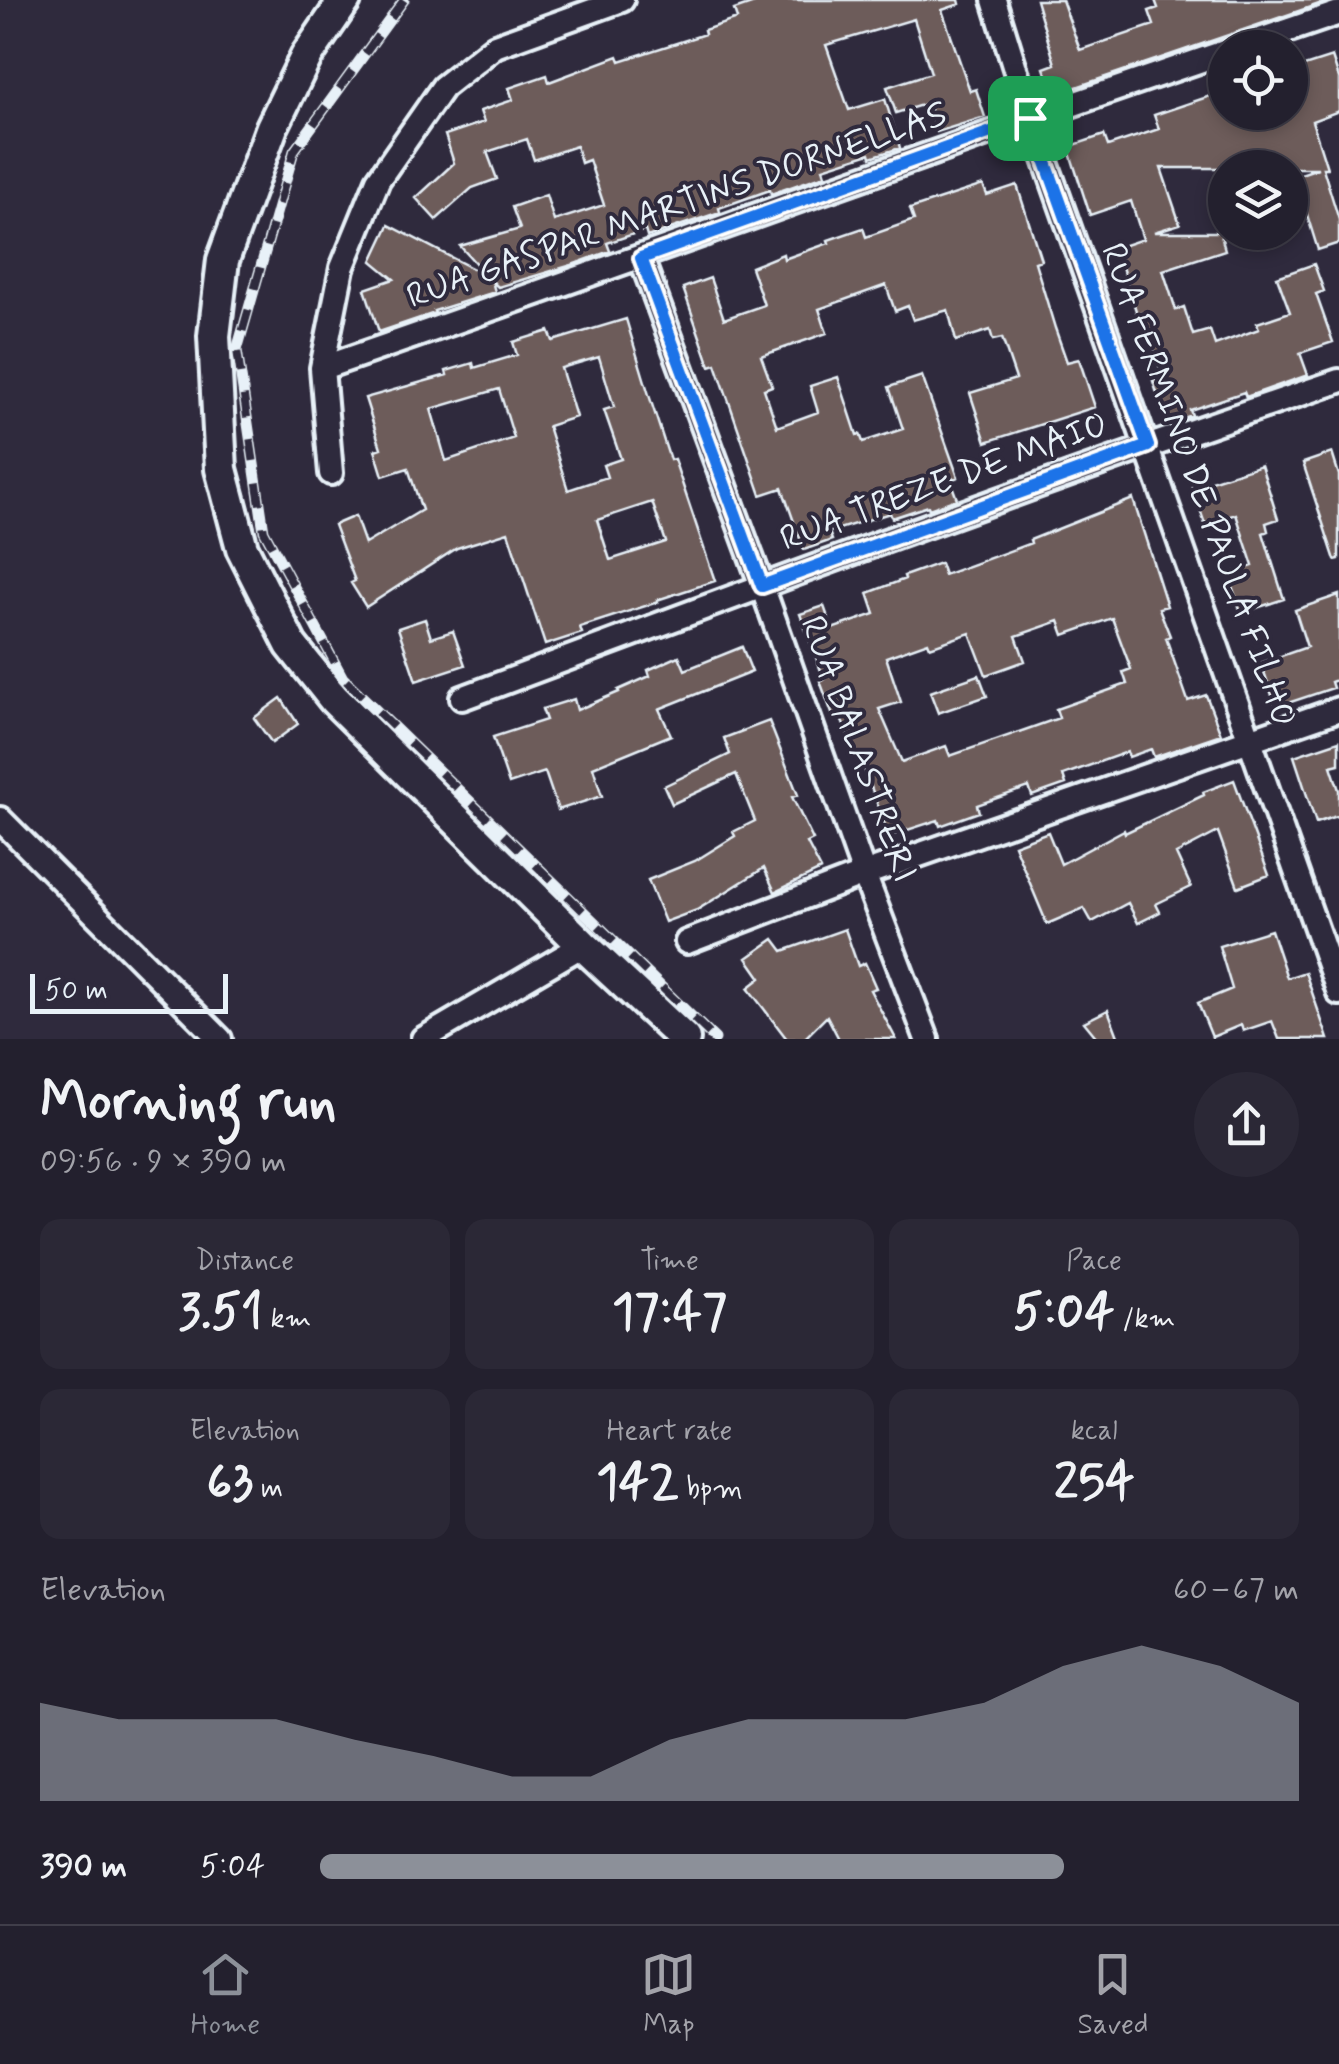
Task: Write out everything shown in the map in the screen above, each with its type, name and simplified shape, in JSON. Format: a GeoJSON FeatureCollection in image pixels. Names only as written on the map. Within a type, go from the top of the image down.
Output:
{"type":"FeatureCollection","features":[{"type":"Feature","properties":{"kind":"street"},"geometry":{"type":"LineString","coordinates":[[344,0],[306,57],[272,127],[223,260],[214,336],[221,469],[242,548],[291,645],[334,699],[684,1039]]}},
{"type":"Feature","properties":{"kind":"street"},"geometry":{"type":"LineString","coordinates":[[332,473],[322,368],[342,268],[378,180],[443,87],[496,46],[622,0]]}},
{"type":"Feature","properties":{"kind":"street","name":"RUA FERMINO DE PAULA FILHO"},"geometry":{"type":"LineString","coordinates":[[994,0],[1030,118],[1339,993]]}},
{"type":"Feature","properties":{"kind":"street"},"geometry":{"type":"LineString","coordinates":[[1289,30],[1339,13]]}},
{"type":"Feature","properties":{"kind":"street","name":"RUA GASPAR MARTINS DORNELLAS"},"geometry":{"type":"LineString","coordinates":[[322,368],[1208,58]]}},
{"type":"Feature","properties":{"kind":"street","name":"RUA BALASTRERI"},"geometry":{"type":"LineString","coordinates":[[641,258],[927,1039]]}},
{"type":"Feature","properties":{"kind":"street","name":"RUA TREZE DE MAIO"},"geometry":{"type":"LineString","coordinates":[[462,698],[1148,446],[1339,380]]}},
{"type":"Feature","properties":{"kind":"street"},"geometry":{"type":"LineString","coordinates":[[687,942],[864,874],[1339,709]]}},
{"type":"Feature","properties":{"kind":"street"},"geometry":{"type":"LineString","coordinates":[[0,819],[220,1039]]}},
{"type":"Feature","properties":{"kind":"street"},"geometry":{"type":"LineString","coordinates":[[423,1039],[583,945]]}},
{"type":"Feature","properties":{"kind":"building"},"geometry":{"type":"Polygon","coordinates":[[[763,0],[959,0],[960,4],[942,10],[970,91],[976,89],[985,117],[937,132],[928,103],[896,113],[887,87],[931,73],[914,19],[826,45],[849,110],[885,99],[900,148],[823,168],[825,175],[771,194],[770,190],[647,237],[645,230],[607,243],[610,251],[572,265],[498,287],[492,281],[495,292],[379,332],[365,289],[394,279],[372,261],[389,225],[487,276],[460,246],[520,229],[512,207],[546,195],[554,221],[604,205],[589,160],[581,163],[576,146],[534,160],[527,139],[487,152],[497,179],[472,188],[436,220],[416,198],[454,163],[445,135],[484,122],[480,111],[513,100],[509,88],[547,75],[549,82],[618,56],[620,61],[705,34],[704,30],[737,19],[734,10],[763,0]]]}},
{"type":"Feature","properties":{"kind":"building"},"geometry":{"type":"Polygon","coordinates":[[[1036,0],[1062,0],[1080,50],[1154,25],[1149,11],[1158,8],[1155,0],[1325,0],[1243,30],[1208,30],[1208,42],[1053,95],[1044,68],[1055,64],[1036,0]]]}},
{"type":"Feature","properties":{"kind":"building"},"geometry":{"type":"Polygon","coordinates":[[[1332,57],[1339,78],[1339,111],[1312,121],[1339,220],[1339,243],[1318,250],[1308,218],[1308,171],[1318,168],[1308,168],[1308,150],[1208,150],[1208,168],[1161,168],[1180,224],[1154,232],[1208,232],[1208,250],[1225,250],[1163,270],[1176,310],[1184,307],[1193,335],[1210,330],[1215,345],[1259,329],[1257,323],[1290,312],[1277,277],[1314,264],[1324,291],[1316,294],[1333,342],[1300,353],[1308,375],[1246,397],[1244,392],[1190,410],[1192,415],[1167,424],[1153,381],[1163,377],[1116,248],[1143,239],[1131,201],[1090,215],[1068,147],[1104,135],[1108,146],[1159,129],[1154,115],[1208,97],[1208,130],[1308,130],[1308,65],[1332,57]]]}},
{"type":"Feature","properties":{"kind":"building"},"geometry":{"type":"Polygon","coordinates":[[[983,185],[987,195],[1017,185],[1041,260],[1035,262],[1055,328],[1067,362],[1079,359],[1095,407],[986,442],[970,393],[1016,379],[1002,338],[993,340],[990,330],[956,341],[948,310],[913,320],[908,306],[895,311],[886,285],[819,309],[827,333],[761,356],[772,386],[764,389],[777,427],[818,412],[810,386],[838,377],[857,435],[863,442],[903,429],[889,387],[922,376],[958,477],[950,480],[957,499],[892,518],[890,513],[829,532],[832,540],[804,550],[782,488],[761,495],[716,364],[710,366],[683,288],[710,278],[724,319],[764,305],[751,267],[783,254],[784,259],[863,228],[866,237],[914,220],[910,209],[983,185]]]}},
{"type":"Feature","properties":{"kind":"building"},"geometry":{"type":"Polygon","coordinates":[[[626,319],[670,460],[674,459],[715,581],[580,627],[582,633],[545,645],[508,532],[457,548],[366,607],[351,583],[355,581],[334,525],[355,516],[365,544],[422,510],[408,468],[383,476],[375,450],[381,448],[365,398],[447,375],[446,371],[473,363],[474,368],[517,355],[513,342],[549,331],[553,341],[626,319]],[[599,357],[561,368],[576,417],[548,426],[568,490],[607,477],[603,465],[621,459],[604,410],[614,407],[599,357]],[[499,389],[431,409],[446,461],[514,438],[499,389]],[[652,502],[597,520],[610,560],[666,542],[652,502]]]}},
{"type":"Feature","properties":{"kind":"building"},"geometry":{"type":"Polygon","coordinates":[[[1332,453],[1339,475],[1339,559],[1335,560],[1303,463],[1332,453]]]}},
{"type":"Feature","properties":{"kind":"building"},"geometry":{"type":"Polygon","coordinates":[[[1261,465],[1278,519],[1266,523],[1268,531],[1263,533],[1284,599],[1241,613],[1228,574],[1253,566],[1236,514],[1205,524],[1192,487],[1261,465]]]}},
{"type":"Feature","properties":{"kind":"building"},"geometry":{"type":"Polygon","coordinates":[[[1133,499],[1167,606],[1159,608],[1188,701],[1206,695],[1221,734],[1154,757],[1151,749],[1129,757],[1127,752],[1063,775],[1066,784],[1032,796],[1029,787],[977,805],[979,812],[940,826],[938,820],[889,836],[860,757],[839,714],[833,716],[800,614],[824,606],[832,629],[875,614],[868,593],[905,579],[904,576],[940,563],[944,575],[1031,543],[1030,540],[1133,499]],[[1112,618],[1064,635],[1059,621],[1016,636],[1025,661],[986,675],[970,633],[886,657],[901,702],[879,709],[902,762],[946,746],[950,756],[1059,718],[1056,709],[1127,684],[1123,672],[1131,669],[1112,618]]]}},
{"type":"Feature","properties":{"kind":"building"},"geometry":{"type":"Polygon","coordinates":[[[1339,595],[1339,679],[1331,682],[1333,688],[1276,707],[1261,663],[1307,647],[1295,610],[1339,595]]]}},
{"type":"Feature","properties":{"kind":"building"},"geometry":{"type":"Polygon","coordinates":[[[425,619],[431,638],[453,631],[465,665],[416,681],[398,628],[425,619]]]}},
{"type":"Feature","properties":{"kind":"building"},"geometry":{"type":"Polygon","coordinates":[[[742,647],[752,672],[659,709],[671,735],[593,767],[602,796],[558,810],[545,772],[509,784],[493,737],[546,720],[542,709],[574,699],[577,710],[619,692],[650,676],[648,670],[679,656],[685,670],[742,647]]]}},
{"type":"Feature","properties":{"kind":"building"},"geometry":{"type":"Polygon","coordinates":[[[979,675],[987,696],[938,713],[930,692],[979,675]]]}},
{"type":"Feature","properties":{"kind":"building"},"geometry":{"type":"Polygon","coordinates":[[[281,698],[298,724],[272,743],[254,718],[281,698]]]}},
{"type":"Feature","properties":{"kind":"building"},"geometry":{"type":"Polygon","coordinates":[[[769,721],[798,795],[792,797],[813,840],[807,843],[821,870],[775,892],[764,868],[697,910],[665,922],[648,880],[695,861],[735,836],[733,832],[755,821],[736,774],[672,804],[664,786],[730,754],[724,738],[769,721]]]}},
{"type":"Feature","properties":{"kind":"building"},"geometry":{"type":"Polygon","coordinates":[[[1339,741],[1339,764],[1331,766],[1339,790],[1339,815],[1316,823],[1294,756],[1339,741]]]}},
{"type":"Feature","properties":{"kind":"building"},"geometry":{"type":"Polygon","coordinates":[[[1234,780],[1269,875],[1238,887],[1218,832],[1176,854],[1191,887],[1156,904],[1160,912],[1138,923],[1128,903],[1092,922],[1084,908],[1047,924],[1014,845],[1048,832],[1061,864],[1124,830],[1125,833],[1234,780]]]}},
{"type":"Feature","properties":{"kind":"building"},"geometry":{"type":"Polygon","coordinates":[[[845,929],[858,966],[865,963],[876,988],[870,990],[896,1039],[839,1039],[827,1016],[804,1039],[787,1039],[748,988],[761,978],[747,958],[774,939],[783,951],[845,929]]]}},
{"type":"Feature","properties":{"kind":"building"},"geometry":{"type":"Polygon","coordinates":[[[1271,930],[1287,978],[1305,972],[1328,1039],[1279,1039],[1272,1021],[1243,1031],[1241,1025],[1212,1037],[1198,1003],[1232,989],[1219,946],[1271,930]]]}},
{"type":"Feature","properties":{"kind":"building"},"geometry":{"type":"Polygon","coordinates":[[[1108,1010],[1119,1039],[1098,1039],[1084,1022],[1108,1010]]]}},
{"type":"Feature","properties":{"kind":"railway"},"geometry":{"type":"LineString","coordinates":[[404,0],[294,151],[237,350],[264,531],[343,678],[715,1039]]}},
{"type":"Feature","properties":{"kind":"route"},"geometry":{"type":"LineString","coordinates":[[1030,118],[1148,446],[762,586],[641,258],[1030,118]]}}]}
